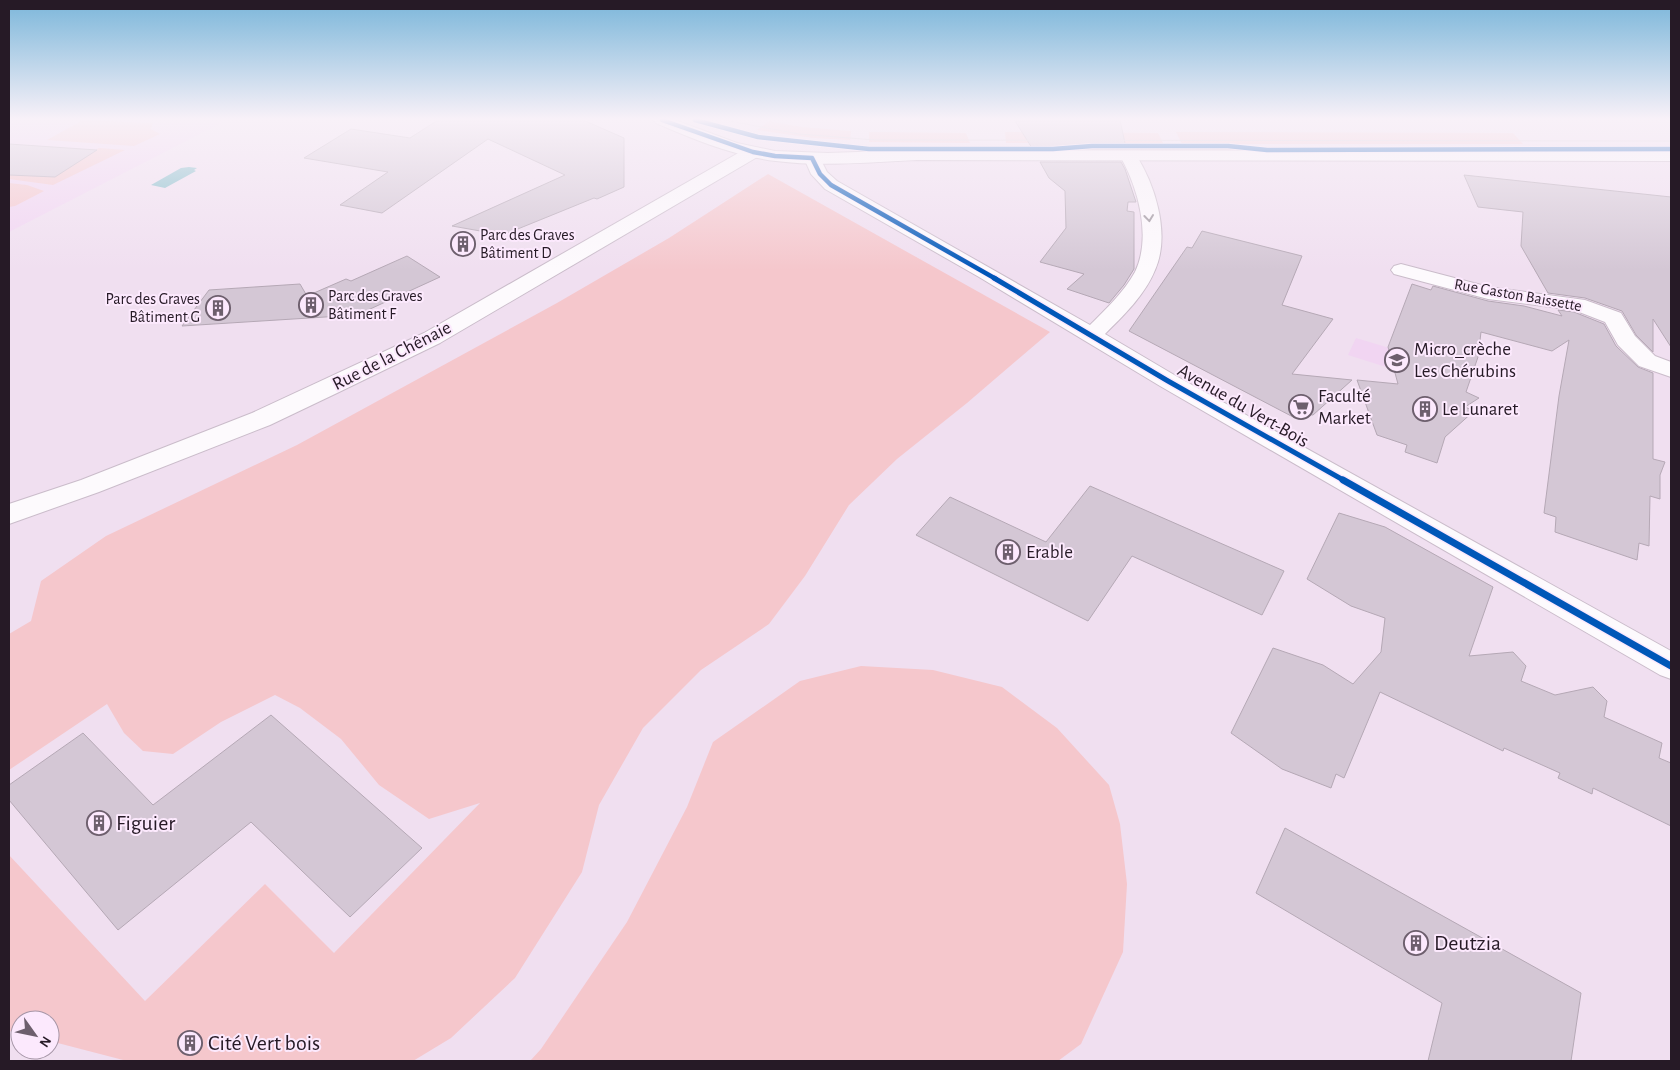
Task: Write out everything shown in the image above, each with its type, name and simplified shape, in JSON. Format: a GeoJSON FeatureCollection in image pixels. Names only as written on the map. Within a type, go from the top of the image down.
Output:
{"type":"FeatureCollection","features":[{"type":"Feature","properties":{"kind":"street","name":"Rue de la Chênaie"},"geometry":{"type":"LineString","coordinates":[[9,514],[108,479],[261,419],[329,388],[432,338],[722,170]]}},
{"type":"Feature","properties":{"kind":"street","name":"Avenue du Vert-Bois"},"geometry":{"type":"LineString","coordinates":[[818,170],[831,185],[1091,336],[1671,666]]}},
{"type":"Feature","properties":{"kind":"street"},"geometry":{"type":"LineString","coordinates":[[1091,336],[1127,299],[1146,269],[1151,239],[1142,180],[1136,170]]}},
{"type":"Feature","properties":{"kind":"street","name":"Rue Gaston Baissette"},"geometry":{"type":"LineString","coordinates":[[1401,270],[1488,293],[1578,304],[1613,318],[1626,340],[1647,362],[1671,370]]}},
{"type":"Feature","properties":{"kind":"shaded area"},"geometry":{"type":"Polygon","coordinates":[[[9,170],[130,170],[9,232],[9,170]]]}},
{"type":"Feature","properties":{"kind":"shaded area"},"geometry":{"type":"Polygon","coordinates":[[[66,170],[84,170],[53,185],[9,179],[9,175],[55,177],[66,170]]]}},
{"type":"Feature","properties":{"kind":"shaded area"},"geometry":{"type":"Polygon","coordinates":[[[768,174],[1050,332],[967,403],[897,459],[849,505],[805,576],[769,624],[701,670],[643,728],[599,805],[582,872],[515,978],[451,1038],[413,1061],[127,1061],[60,1044],[60,1010],[10,1010],[9,1031],[9,855],[145,1001],[265,884],[334,953],[480,803],[429,819],[379,785],[341,739],[300,708],[275,695],[221,722],[173,754],[143,751],[124,733],[107,704],[9,770],[9,634],[31,621],[41,581],[106,536],[297,445],[557,303],[669,238],[768,174]]]}},
{"type":"Feature","properties":{"kind":"shaded area"},"geometry":{"type":"Polygon","coordinates":[[[9,183],[27,185],[44,191],[15,206],[9,207],[9,183]]]}},
{"type":"Feature","properties":{"kind":"shaded area","name":"Micro_crèche Les Chérubins"},"geometry":{"type":"Polygon","coordinates":[[[1356,338],[1423,358],[1427,380],[1348,355],[1356,338]]]}},
{"type":"Feature","properties":{"kind":"shaded area"},"geometry":{"type":"Polygon","coordinates":[[[861,666],[933,670],[1002,687],[1057,728],[1109,785],[1120,824],[1127,884],[1123,952],[1081,1044],[1058,1061],[530,1061],[541,1049],[627,922],[687,807],[713,742],[800,681],[861,666]]]}},
{"type":"Feature","properties":{"kind":"water"},"geometry":{"type":"Polygon","coordinates":[[[178,170],[196,171],[165,188],[151,185],[178,170]]]}},
{"type":"Feature","properties":{"kind":"building"},"geometry":{"type":"Polygon","coordinates":[[[9,170],[66,170],[55,177],[9,175],[9,170]]]}},
{"type":"Feature","properties":{"kind":"building"},"geometry":{"type":"Polygon","coordinates":[[[376,170],[444,170],[382,213],[340,205],[388,172],[376,170]]]}},
{"type":"Feature","properties":{"kind":"building"},"geometry":{"type":"Polygon","coordinates":[[[554,170],[624,170],[624,187],[503,235],[452,226],[565,175],[554,170]]]}},
{"type":"Feature","properties":{"kind":"building"},"geometry":{"type":"Polygon","coordinates":[[[1044,170],[1125,170],[1136,202],[1128,202],[1127,211],[1134,212],[1134,269],[1109,303],[1067,289],[1084,274],[1040,262],[1066,228],[1065,191],[1049,178],[1044,170]]]}},
{"type":"Feature","properties":{"kind":"building"},"geometry":{"type":"Polygon","coordinates":[[[1464,175],[1671,197],[1671,347],[1653,319],[1653,352],[1636,335],[1622,311],[1585,298],[1548,293],[1521,246],[1523,212],[1478,207],[1464,175]]]}},
{"type":"Feature","properties":{"kind":"building"},"geometry":{"type":"Polygon","coordinates":[[[1202,231],[1302,256],[1282,305],[1333,319],[1292,374],[1352,380],[1313,415],[1300,414],[1295,418],[1129,331],[1187,247],[1192,248],[1202,231]]]}},
{"type":"Feature","properties":{"kind":"building"},"geometry":{"type":"Polygon","coordinates":[[[407,256],[440,277],[357,315],[182,326],[209,290],[300,284],[307,296],[346,279],[351,281],[407,256]]]}},
{"type":"Feature","properties":{"kind":"building"},"geometry":{"type":"Polygon","coordinates":[[[1412,284],[1431,290],[1433,286],[1488,301],[1524,306],[1562,316],[1558,310],[1574,312],[1604,324],[1616,346],[1638,367],[1653,373],[1653,459],[1665,462],[1660,475],[1660,499],[1650,496],[1649,546],[1639,543],[1637,560],[1555,532],[1556,517],[1544,513],[1559,396],[1569,340],[1552,351],[1481,332],[1478,357],[1466,392],[1479,398],[1465,407],[1474,411],[1445,437],[1437,463],[1405,452],[1407,445],[1377,435],[1357,380],[1398,384],[1388,347],[1412,284]]]}},
{"type":"Feature","properties":{"kind":"building","name":"Erable"},"geometry":{"type":"Polygon","coordinates":[[[1090,486],[1284,571],[1262,615],[1132,556],[1088,621],[916,535],[950,497],[1046,542],[1090,486]]]}},
{"type":"Feature","properties":{"kind":"building"},"geometry":{"type":"Polygon","coordinates":[[[1339,513],[1385,527],[1493,587],[1469,656],[1513,652],[1526,666],[1521,681],[1555,695],[1593,687],[1607,701],[1604,717],[1662,743],[1659,758],[1671,763],[1671,826],[1593,788],[1592,794],[1558,778],[1560,773],[1504,748],[1503,751],[1380,692],[1344,778],[1336,774],[1331,788],[1282,769],[1231,733],[1273,648],[1323,665],[1353,684],[1381,652],[1385,618],[1351,606],[1307,579],[1339,513]]]}},
{"type":"Feature","properties":{"kind":"building","name":"Figuier"},"geometry":{"type":"Polygon","coordinates":[[[271,715],[422,848],[350,917],[251,822],[118,930],[9,800],[9,785],[83,733],[153,805],[271,715]]]}},
{"type":"Feature","properties":{"kind":"building","name":"Deutzia"},"geometry":{"type":"Polygon","coordinates":[[[1285,828],[1581,993],[1571,1061],[1428,1061],[1442,1003],[1256,893],[1285,828]]]}},
{"type":"Feature","properties":{"kind":"cycle path"},"geometry":{"type":"LineString","coordinates":[[818,170],[831,185],[986,273],[1168,381],[1671,666]]}},
{"type":"Feature","properties":{"kind":"place","name":"Parc des Graves Bâtiment D"},"geometry":{"type":"Point","coordinates":[463,244]}},
{"type":"Feature","properties":{"kind":"place","name":"Parc des Graves Bâtiment F"},"geometry":{"type":"Point","coordinates":[311,305]}},
{"type":"Feature","properties":{"kind":"place","name":"Parc des Graves Bâtiment G"},"geometry":{"type":"Point","coordinates":[218,308]}},
{"type":"Feature","properties":{"kind":"place","name":"Micro_crèche Les Chérubins"},"geometry":{"type":"Point","coordinates":[1397,360]}},
{"type":"Feature","properties":{"kind":"place","name":"Faculté Market"},"geometry":{"type":"Point","coordinates":[1301,407]}},
{"type":"Feature","properties":{"kind":"place","name":"Le Lunaret"},"geometry":{"type":"Point","coordinates":[1425,409]}},
{"type":"Feature","properties":{"kind":"place","name":"Erable"},"geometry":{"type":"Point","coordinates":[1008,552]}},
{"type":"Feature","properties":{"kind":"place","name":"Figuier"},"geometry":{"type":"Point","coordinates":[99,823]}},
{"type":"Feature","properties":{"kind":"place","name":"Deutzia"},"geometry":{"type":"Point","coordinates":[1416,943]}},
{"type":"Feature","properties":{"kind":"place","name":"Cité Vert bois"},"geometry":{"type":"Point","coordinates":[190,1043]}}]}
